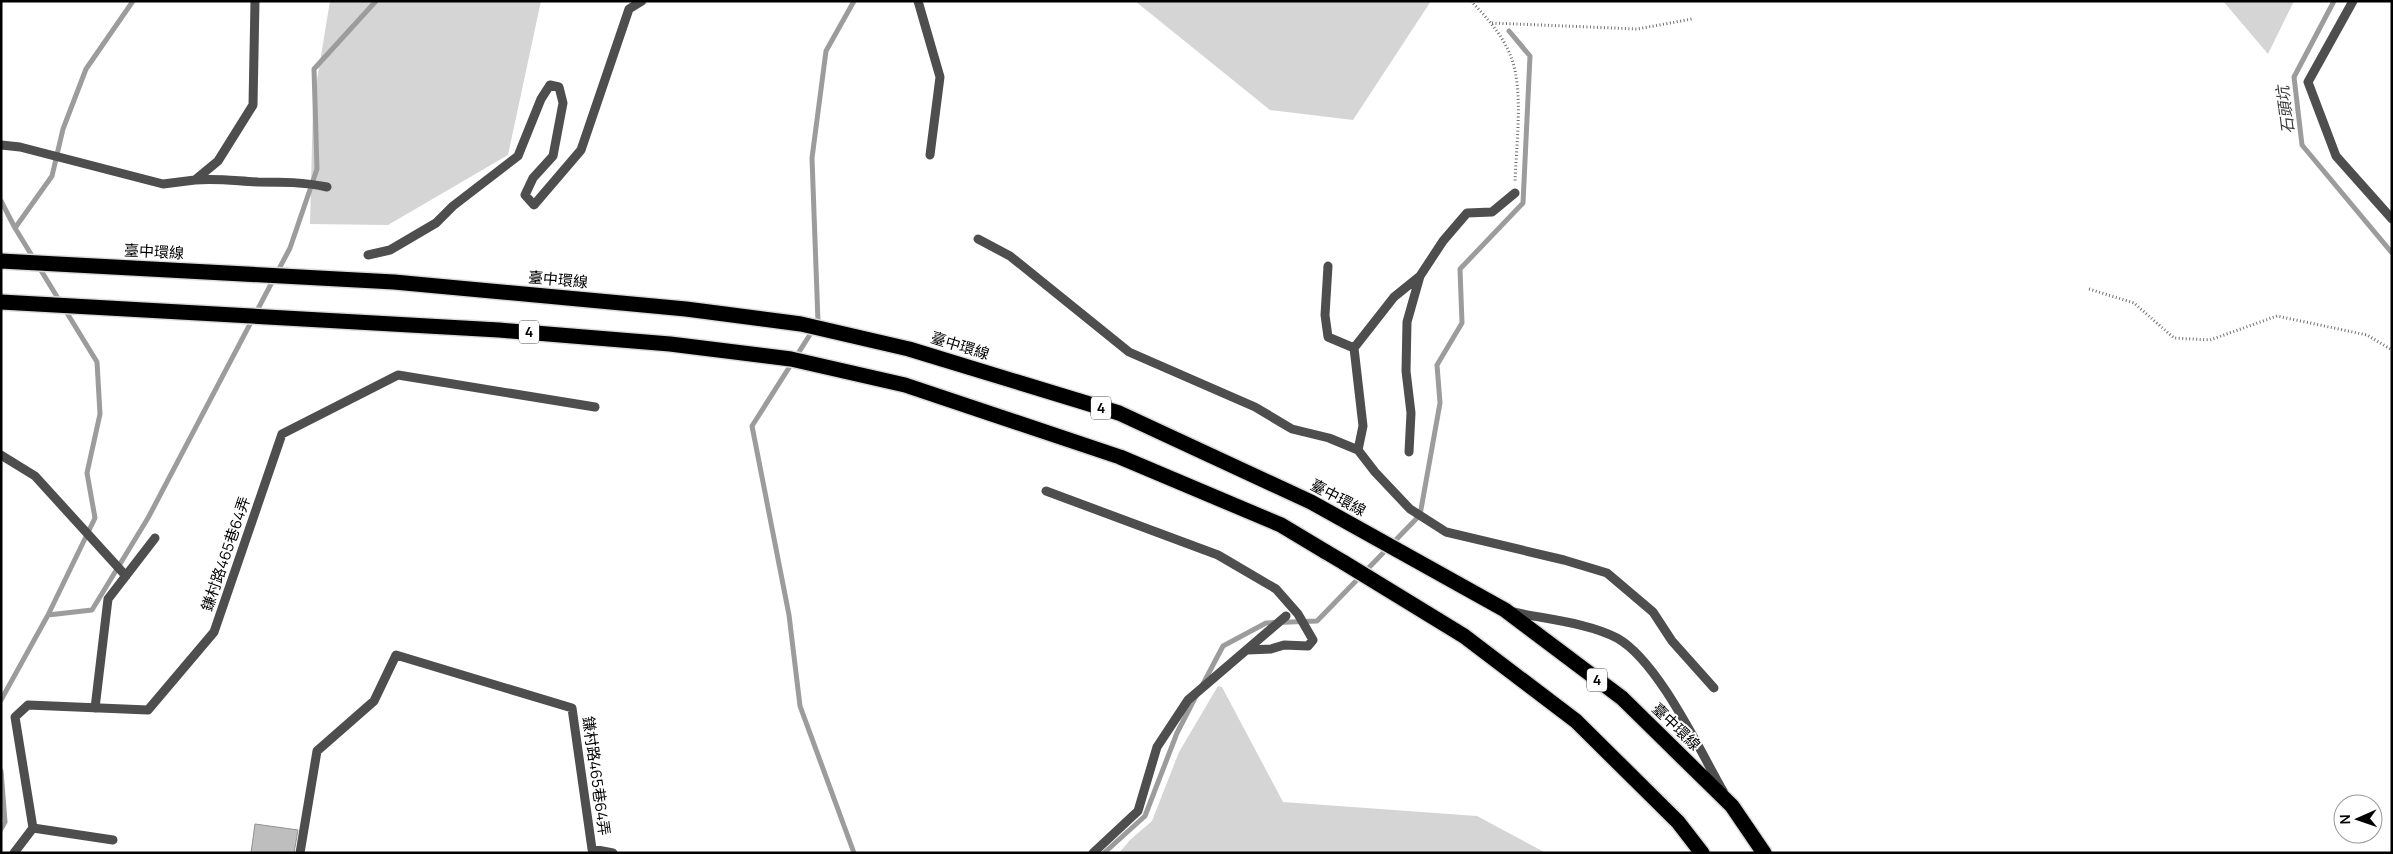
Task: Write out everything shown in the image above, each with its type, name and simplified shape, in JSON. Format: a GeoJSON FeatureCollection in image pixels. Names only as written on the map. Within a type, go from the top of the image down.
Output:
{"type":"FeatureCollection","features":[{"type":"Feature","properties":{"kind":"highway","name":"臺中環線"},"geometry":{"type":"LineString","coordinates":[[1,261],[394,282],[686,309],[807,325],[909,348],[1119,413],[1311,502],[1504,610],[1622,698],[1732,806],[1764,853]]}},
{"type":"Feature","properties":{"kind":"highway","name":"4"},"geometry":{"type":"LineString","coordinates":[[1,302],[499,330],[670,344],[797,360],[905,385],[1120,457],[1281,525],[1464,636],[1576,721],[1678,822],[1702,853]]}},
{"type":"Feature","properties":{"kind":"lane"},"geometry":{"type":"LineString","coordinates":[[195,180],[218,161],[253,105],[255,1]]}},
{"type":"Feature","properties":{"kind":"lane"},"geometry":{"type":"LineString","coordinates":[[368,256],[390,250],[436,223],[453,206],[518,156],[541,99],[550,85],[559,87],[563,103],[553,156],[533,178],[525,195],[534,205],[581,150],[629,9],[642,1]]}},
{"type":"Feature","properties":{"kind":"lane"},"geometry":{"type":"LineString","coordinates":[[918,1],[940,77],[930,155]]}},
{"type":"Feature","properties":{"kind":"lane"},"geometry":{"type":"LineString","coordinates":[[2353,1],[2308,82],[2336,156],[2392,219]]}},
{"type":"Feature","properties":{"kind":"lane"},"geometry":{"type":"LineString","coordinates":[[1,145],[20,147],[163,184],[215,178],[256,182],[302,182],[327,186]]}},
{"type":"Feature","properties":{"kind":"lane"},"geometry":{"type":"LineString","coordinates":[[1409,452],[1411,412],[1406,371],[1407,322],[1420,276],[1442,241],[1466,213],[1492,212],[1515,193]]}},
{"type":"Feature","properties":{"kind":"lane"},"geometry":{"type":"LineString","coordinates":[[978,239],[1010,256],[1129,352],[1255,407],[1292,429],[1329,438],[1358,450],[1375,472],[1410,509],[1446,532],[1564,560],[1607,573],[1653,612],[1672,641],[1714,688]]}},
{"type":"Feature","properties":{"kind":"lane"},"geometry":{"type":"LineString","coordinates":[[1328,266],[1325,314],[1328,337],[1354,348]]}},
{"type":"Feature","properties":{"kind":"lane"},"geometry":{"type":"LineString","coordinates":[[1358,450],[1363,426],[1354,348],[1394,297],[1420,276]]}},
{"type":"Feature","properties":{"kind":"lane","name":"鎌村路465巷64弄"},"geometry":{"type":"LineString","coordinates":[[33,828],[15,717],[28,706],[148,710],[214,632],[282,434],[398,376],[595,407]]}},
{"type":"Feature","properties":{"kind":"lane"},"geometry":{"type":"LineString","coordinates":[[1,454],[35,476],[126,576]]}},
{"type":"Feature","properties":{"kind":"lane"},"geometry":{"type":"LineString","coordinates":[[1046,491],[1218,555],[1276,589],[1298,614],[1313,640],[1308,646],[1284,645],[1271,649],[1248,650]]}},
{"type":"Feature","properties":{"kind":"lane"},"geometry":{"type":"LineString","coordinates":[[95,708],[108,598],[155,538]]}},
{"type":"Feature","properties":{"kind":"lane"},"geometry":{"type":"LineString","coordinates":[[1504,610],[1595,630],[1616,638],[1636,651],[1653,672],[1672,702],[1732,806]]}},
{"type":"Feature","properties":{"kind":"lane"},"geometry":{"type":"LineString","coordinates":[[1093,853],[1138,811],[1157,747],[1188,700],[1286,616]]}},
{"type":"Feature","properties":{"kind":"lane","name":"鎌村路465巷64弄"},"geometry":{"type":"LineString","coordinates":[[300,853],[316,751],[374,701],[396,655],[572,708],[592,849],[613,853]]}},
{"type":"Feature","properties":{"kind":"lane"},"geometry":{"type":"LineString","coordinates":[[14,853],[33,828],[113,840]]}},
{"type":"Feature","properties":{"kind":"path"},"geometry":{"type":"LineString","coordinates":[[1470,1],[1492,23],[1511,56],[1518,84],[1515,193]]}},
{"type":"Feature","properties":{"kind":"path"},"geometry":{"type":"LineString","coordinates":[[1492,23],[1637,29],[1692,19]]}},
{"type":"Feature","properties":{"kind":"path"},"geometry":{"type":"LineString","coordinates":[[2089,289],[2134,302],[2174,338],[2210,340],[2277,316],[2367,335],[2392,350]]}},
{"type":"Feature","properties":{"kind":"shaded area"},"geometry":{"type":"Polygon","coordinates":[[[330,1],[541,1],[508,155],[388,225],[310,224],[313,104],[330,1]]]}},
{"type":"Feature","properties":{"kind":"shaded area"},"geometry":{"type":"Polygon","coordinates":[[[1135,1],[1431,1],[1353,120],[1270,110],[1135,1]]]}},
{"type":"Feature","properties":{"kind":"shaded area"},"geometry":{"type":"Polygon","coordinates":[[[2223,1],[2294,1],[2268,54],[2223,1]]]}},
{"type":"Feature","properties":{"kind":"shaded area"},"geometry":{"type":"Polygon","coordinates":[[[1218,686],[1222,687],[1283,802],[1477,816],[1546,853],[1119,853],[1130,840],[1152,821],[1179,752],[1218,686]]]}},
{"type":"Feature","properties":{"kind":"building"},"geometry":{"type":"Polygon","coordinates":[[[255,824],[298,830],[294,853],[251,853],[255,824]]]}},
{"type":"Feature","properties":{"kind":"waterway"},"geometry":{"type":"LineString","coordinates":[[48,615],[95,518],[87,473],[100,414],[97,362],[15,228],[52,176],[63,129],[86,69],[133,1]]}},
{"type":"Feature","properties":{"kind":"waterway"},"geometry":{"type":"LineString","coordinates":[[1,700],[48,615],[92,610],[148,518],[290,248],[317,169],[314,69],[376,1]]}},
{"type":"Feature","properties":{"kind":"waterway"},"geometry":{"type":"LineString","coordinates":[[854,1],[826,51],[812,158],[818,322],[752,426],[789,615],[800,706],[854,853]]}},
{"type":"Feature","properties":{"kind":"waterway","name":"石頭坑"},"geometry":{"type":"LineString","coordinates":[[2334,1],[2294,77],[2302,145],[2392,253]]}},
{"type":"Feature","properties":{"kind":"waterway"},"geometry":{"type":"LineString","coordinates":[[1203,684],[1223,646],[1266,623],[1317,621],[1420,515],[1440,403],[1437,365],[1462,323],[1460,269],[1523,203],[1530,56],[1509,31]]}},
{"type":"Feature","properties":{"kind":"waterway"},"geometry":{"type":"LineString","coordinates":[[1,201],[15,228]]}},
{"type":"Feature","properties":{"kind":"waterway"},"geometry":{"type":"LineString","coordinates":[[1104,853],[1145,816],[1177,733],[1196,696]]}},
{"type":"Feature","properties":{"kind":"waterway"},"geometry":{"type":"LineString","coordinates":[[1,771],[5,822],[1,829]]}}]}
